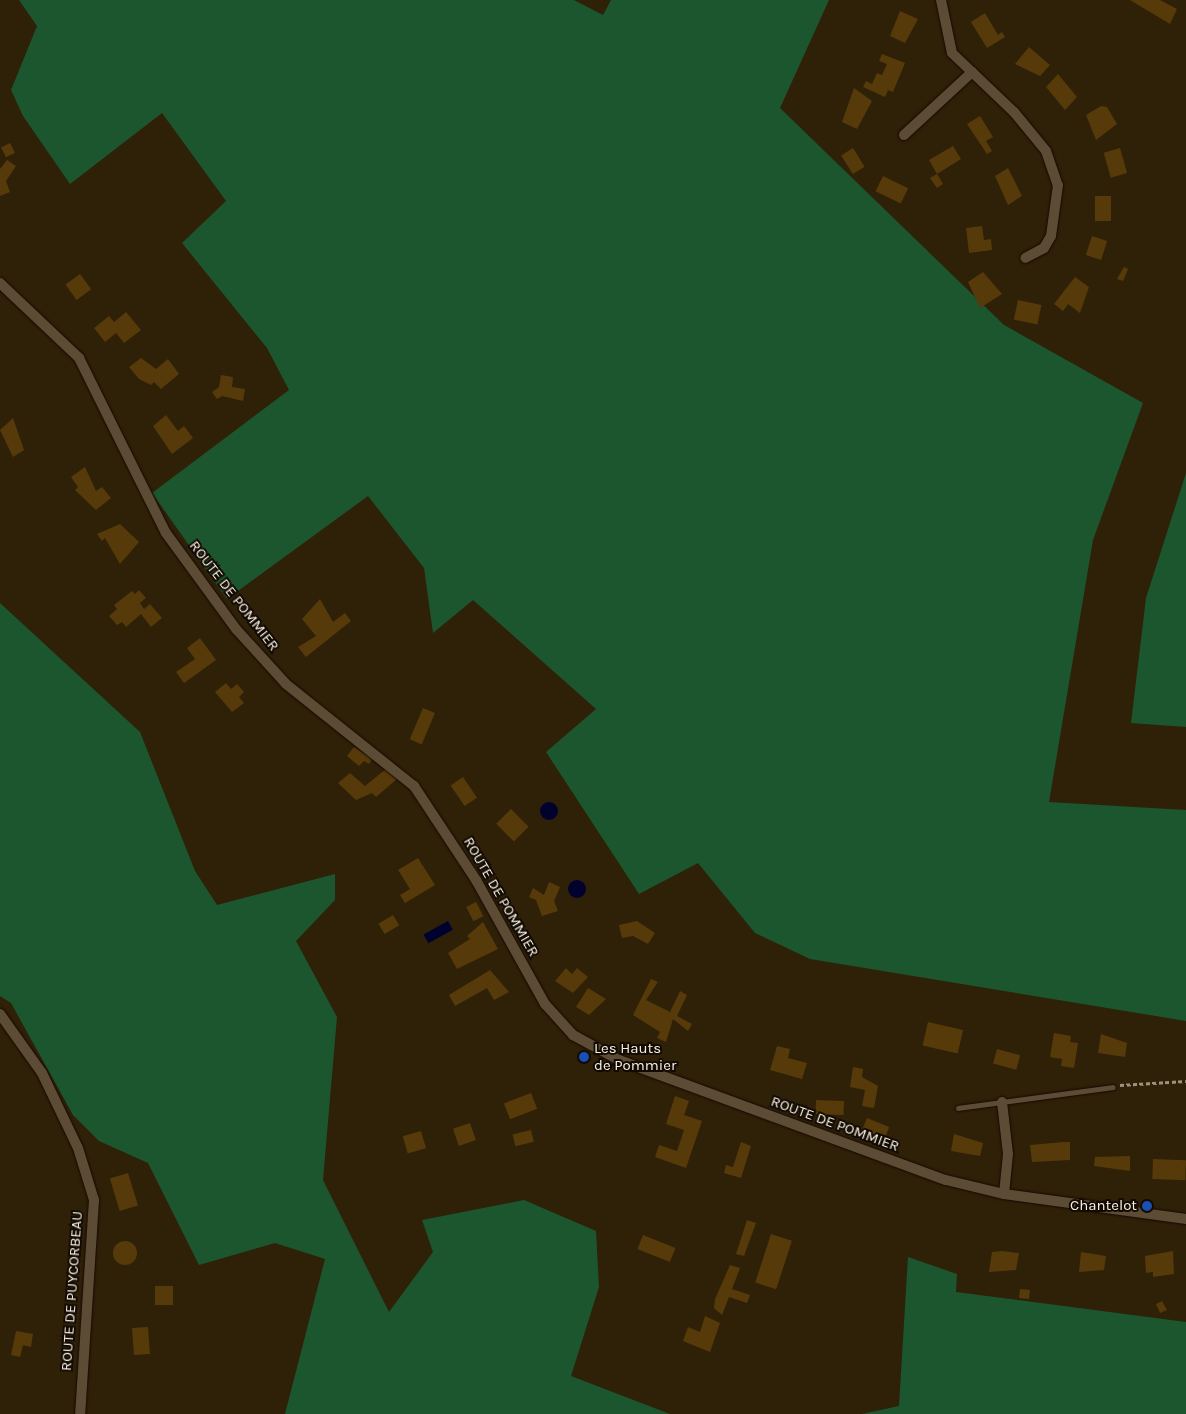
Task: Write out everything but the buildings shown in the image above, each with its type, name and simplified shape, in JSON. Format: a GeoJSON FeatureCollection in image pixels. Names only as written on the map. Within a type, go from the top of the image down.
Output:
{"type":"FeatureCollection","features":[{"type":"Feature","properties":{"kind":"street"},"geometry":{"type":"LineString","coordinates":[[941,0],[952,53],[1046,151],[1058,185],[1051,236],[1044,248],[1025,258]]}},
{"type":"Feature","properties":{"kind":"street"},"geometry":{"type":"LineString","coordinates":[[904,135],[972,72]]}},
{"type":"Feature","properties":{"kind":"street","name":"ROUTE DE POMMIER"},"geometry":{"type":"LineString","coordinates":[[0,283],[79,358],[166,533],[236,628],[286,684],[414,786],[560,1022],[590,1048],[796,1126],[946,1180],[1004,1194],[1186,1219]]}},
{"type":"Feature","properties":{"kind":"street","name":"ROUTE DE PUYCORBEAU"},"geometry":{"type":"LineString","coordinates":[[0,1014],[42,1073],[78,1148],[94,1200],[80,1414]]}},
{"type":"Feature","properties":{"kind":"street"},"geometry":{"type":"LineString","coordinates":[[1002,1102],[1008,1154],[1004,1194]]}},
{"type":"Feature","properties":{"kind":"lane"},"geometry":{"type":"LineString","coordinates":[[958,1108],[1113,1087]]}},
{"type":"Feature","properties":{"kind":"path"},"geometry":{"type":"LineString","coordinates":[[1113,1087],[1186,1081]]}},
{"type":"Feature","properties":{"kind":"green space"},"geometry":{"type":"Polygon","coordinates":[[[19,0],[574,0],[603,15],[611,0],[829,0],[780,108],[1004,325],[1143,403],[1093,540],[1049,802],[1186,810],[1186,1021],[810,959],[755,933],[698,863],[639,894],[546,752],[596,709],[473,600],[433,633],[424,568],[368,496],[227,599],[152,493],[289,390],[267,348],[182,243],[226,201],[162,113],[70,184],[23,116],[11,90],[37,26],[19,0]]]}},
{"type":"Feature","properties":{"kind":"green space"},"geometry":{"type":"Polygon","coordinates":[[[1186,473],[1186,727],[1131,723],[1146,598],[1186,473]]]}},
{"type":"Feature","properties":{"kind":"green space"},"geometry":{"type":"Polygon","coordinates":[[[0,603],[140,732],[195,871],[217,905],[335,874],[335,900],[296,941],[337,1017],[323,1180],[389,1312],[433,1252],[422,1220],[524,1200],[596,1231],[599,1287],[571,1376],[670,1414],[285,1414],[325,1259],[275,1243],[199,1265],[148,1163],[99,1141],[73,1115],[11,1003],[0,996],[0,603]]]}},
{"type":"Feature","properties":{"kind":"green space"},"geometry":{"type":"Polygon","coordinates":[[[908,1257],[957,1274],[956,1292],[1186,1322],[1186,1414],[862,1414],[899,1406],[908,1257]]]}},
{"type":"Feature","properties":{"kind":"water"},"geometry":{"type":"Polygon","coordinates":[[[545,802],[553,802],[558,807],[556,818],[545,820],[540,815],[540,807],[545,802]]]}},
{"type":"Feature","properties":{"kind":"water"},"geometry":{"type":"Polygon","coordinates":[[[573,880],[581,880],[586,885],[584,896],[573,898],[568,893],[568,885],[573,880]]]}},
{"type":"Feature","properties":{"kind":"water"},"geometry":{"type":"Polygon","coordinates":[[[448,921],[453,930],[428,943],[424,935],[448,921]]]}},
{"type":"Feature","properties":{"kind":"place","name":"Les Hauts de Pommier"},"geometry":{"type":"Point","coordinates":[584,1057]}},
{"type":"Feature","properties":{"kind":"place","name":"Chantelot"},"geometry":{"type":"Point","coordinates":[1147,1206]}}]}
